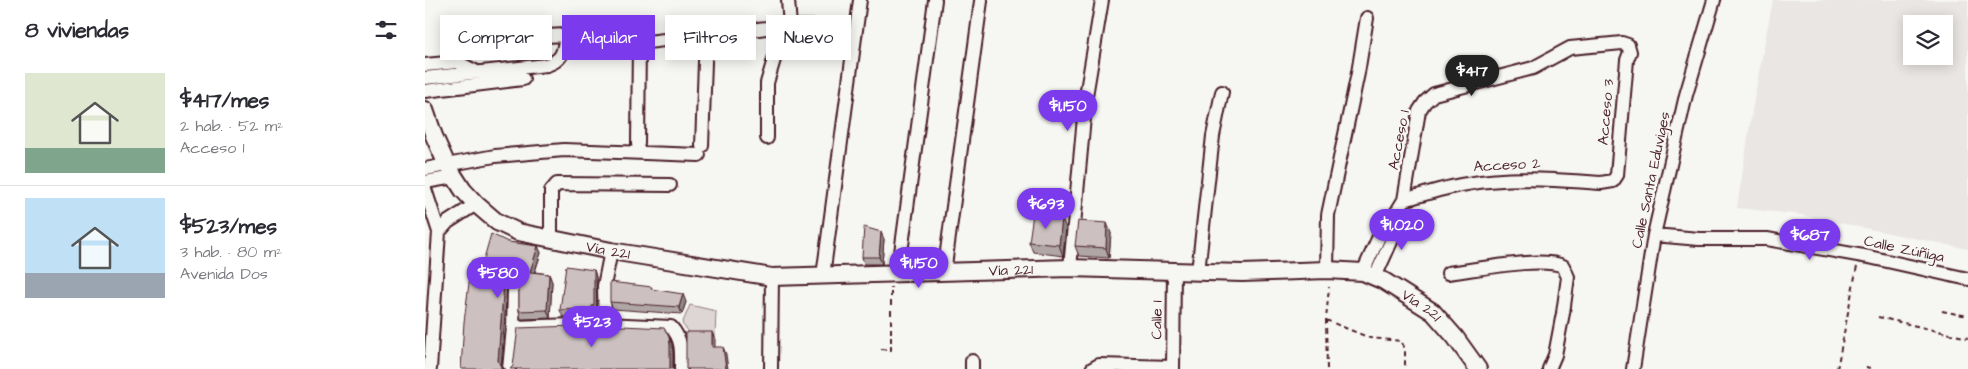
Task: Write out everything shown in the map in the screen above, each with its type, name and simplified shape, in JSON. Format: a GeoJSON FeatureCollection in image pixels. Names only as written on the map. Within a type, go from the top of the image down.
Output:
{"type":"FeatureCollection","features":[{"type":"Feature","properties":{"kind":"main road","name":"Vía 221"},"geometry":{"type":"LineString","coordinates":[[425,110],[433,136],[450,171],[476,204],[497,222],[518,232],[611,251],[772,277],[895,275],[1070,268],[1174,272],[1327,270],[1369,274],[1384,281],[1433,312],[1455,337],[1478,369]]}},
{"type":"Feature","properties":{"kind":"street"},"geometry":{"type":"LineString","coordinates":[[787,15],[788,0]]}},
{"type":"Feature","properties":{"kind":"street"},"geometry":{"type":"LineString","coordinates":[[823,276],[860,0]]}},
{"type":"Feature","properties":{"kind":"street"},"geometry":{"type":"LineString","coordinates":[[895,275],[935,0]]}},
{"type":"Feature","properties":{"kind":"street"},"geometry":{"type":"LineString","coordinates":[[1070,268],[1085,96],[1102,0]]}},
{"type":"Feature","properties":{"kind":"street","name":"Calle Santa Eduviges"},"geometry":{"type":"LineString","coordinates":[[1633,369],[1654,235],[1686,95],[1714,0]]}},
{"type":"Feature","properties":{"kind":"street"},"geometry":{"type":"LineString","coordinates":[[945,273],[981,2]]}},
{"type":"Feature","properties":{"kind":"street"},"geometry":{"type":"LineString","coordinates":[[1327,270],[1328,215],[1358,72],[1367,18]]}},
{"type":"Feature","properties":{"kind":"street","name":"Acceso 1"},"geometry":{"type":"LineString","coordinates":[[1369,274],[1382,230],[1393,218],[1404,200],[1419,111],[1434,94],[1533,68],[1570,48],[1622,43],[1628,45]]}},
{"type":"Feature","properties":{"kind":"street","name":"Acceso 3"},"geometry":{"type":"LineString","coordinates":[[1613,181],[1617,175],[1627,60],[1630,52],[1628,45]]}},
{"type":"Feature","properties":{"kind":"street"},"geometry":{"type":"LineString","coordinates":[[425,78],[547,65],[559,60],[562,55]]}},
{"type":"Feature","properties":{"kind":"street"},"geometry":{"type":"LineString","coordinates":[[638,144],[639,60]]}},
{"type":"Feature","properties":{"kind":"street"},"geometry":{"type":"LineString","coordinates":[[425,182],[450,171],[495,156],[564,150],[701,150],[705,60]]}},
{"type":"Feature","properties":{"kind":"street"},"geometry":{"type":"LineString","coordinates":[[767,138],[767,83],[775,60]]}},
{"type":"Feature","properties":{"kind":"street"},"geometry":{"type":"LineString","coordinates":[[425,65],[457,62],[477,72]]}},
{"type":"Feature","properties":{"kind":"street"},"geometry":{"type":"LineString","coordinates":[[425,91],[523,79]]}},
{"type":"Feature","properties":{"kind":"street"},"geometry":{"type":"LineString","coordinates":[[1198,272],[1213,136],[1222,92]]}},
{"type":"Feature","properties":{"kind":"street"},"geometry":{"type":"LineString","coordinates":[[425,169],[450,171]]}},
{"type":"Feature","properties":{"kind":"street","name":"Acceso 2"},"geometry":{"type":"LineString","coordinates":[[1404,200],[1485,181],[1523,179],[1613,181]]}},
{"type":"Feature","properties":{"kind":"street"},"geometry":{"type":"LineString","coordinates":[[551,240],[551,191],[557,184],[671,185]]}},
{"type":"Feature","properties":{"kind":"street"},"geometry":{"type":"LineString","coordinates":[[425,189],[439,232],[430,369]]}},
{"type":"Feature","properties":{"kind":"street"},"geometry":{"type":"LineString","coordinates":[[439,232],[448,222],[476,204]]}},
{"type":"Feature","properties":{"kind":"street","name":"Calle Zúñiga"},"geometry":{"type":"LineString","coordinates":[[1654,235],[1699,239],[1767,239],[1968,279]]}},
{"type":"Feature","properties":{"kind":"street"},"geometry":{"type":"LineString","coordinates":[[605,324],[604,286],[611,251]]}},
{"type":"Feature","properties":{"kind":"street"},"geometry":{"type":"LineString","coordinates":[[1448,273],[1519,264],[1556,262],[1563,266],[1568,276],[1563,313],[1555,355],[1549,369]]}},
{"type":"Feature","properties":{"kind":"street","name":"Calle 1"},"geometry":{"type":"LineString","coordinates":[[1173,368],[1174,272]]}},
{"type":"Feature","properties":{"kind":"street"},"geometry":{"type":"LineString","coordinates":[[771,369],[772,277]]}},
{"type":"Feature","properties":{"kind":"street"},"geometry":{"type":"LineString","coordinates":[[509,369],[514,291]]}},
{"type":"Feature","properties":{"kind":"street"},"geometry":{"type":"LineString","coordinates":[[513,327],[605,324],[671,327],[677,333],[681,344],[681,369]]}},
{"type":"Feature","properties":{"kind":"street"},"geometry":{"type":"LineString","coordinates":[[1092,369],[1099,365],[1173,368]]}},
{"type":"Feature","properties":{"kind":"path"},"geometry":{"type":"LineString","coordinates":[[1837,369],[1859,256]]}},
{"type":"Feature","properties":{"kind":"path"},"geometry":{"type":"LineString","coordinates":[[881,350],[891,350],[895,275]]}},
{"type":"Feature","properties":{"kind":"path"},"geometry":{"type":"LineString","coordinates":[[1327,369],[1326,320],[1329,287]]}},
{"type":"Feature","properties":{"kind":"path"},"geometry":{"type":"LineString","coordinates":[[1941,311],[1968,316]]}},
{"type":"Feature","properties":{"kind":"path"},"geometry":{"type":"LineString","coordinates":[[1878,317],[1968,338]]}},
{"type":"Feature","properties":{"kind":"path"},"geometry":{"type":"LineString","coordinates":[[1326,320],[1369,338],[1401,341],[1405,349],[1405,369]]}},
{"type":"Feature","properties":{"kind":"path"},"geometry":{"type":"LineString","coordinates":[[1866,367],[1874,369]]}},
{"type":"Feature","properties":{"kind":"shaded area"},"geometry":{"type":"Polygon","coordinates":[[[1773,0],[1968,0],[1968,249],[1796,214],[1737,208],[1754,99],[1773,0]]]}},
{"type":"Feature","properties":{"kind":"shaded area"},"geometry":{"type":"Polygon","coordinates":[[[690,305],[716,311],[715,339],[689,339],[691,334],[682,324],[690,305]]]}},
{"type":"Feature","properties":{"kind":"building"},"geometry":{"type":"Polygon","coordinates":[[[1033,214],[1062,218],[1059,245],[1029,242],[1033,214]]]}},
{"type":"Feature","properties":{"kind":"building"},"geometry":{"type":"Polygon","coordinates":[[[1078,221],[1107,223],[1106,248],[1075,246],[1078,221]]]}},
{"type":"Feature","properties":{"kind":"building"},"geometry":{"type":"Polygon","coordinates":[[[864,227],[881,232],[879,257],[862,257],[864,227]]]}},
{"type":"Feature","properties":{"kind":"building"},"geometry":{"type":"Polygon","coordinates":[[[491,234],[508,242],[538,246],[530,272],[549,274],[547,310],[519,311],[519,280],[512,276],[504,280],[498,361],[502,369],[461,369],[464,322],[472,260],[483,262],[491,234]]]}},
{"type":"Feature","properties":{"kind":"building"},"geometry":{"type":"Polygon","coordinates":[[[566,266],[594,270],[594,304],[590,309],[560,310],[566,266]]]}},
{"type":"Feature","properties":{"kind":"building"},"geometry":{"type":"Polygon","coordinates":[[[610,282],[652,287],[651,289],[683,294],[679,307],[610,302],[610,282]]]}},
{"type":"Feature","properties":{"kind":"building"},"geometry":{"type":"Polygon","coordinates":[[[602,325],[664,328],[669,337],[670,369],[510,369],[513,366],[518,328],[602,325]]]}},
{"type":"Feature","properties":{"kind":"building"},"geometry":{"type":"Polygon","coordinates":[[[686,332],[712,332],[712,347],[723,347],[726,369],[686,369],[686,332]]]}}]}
